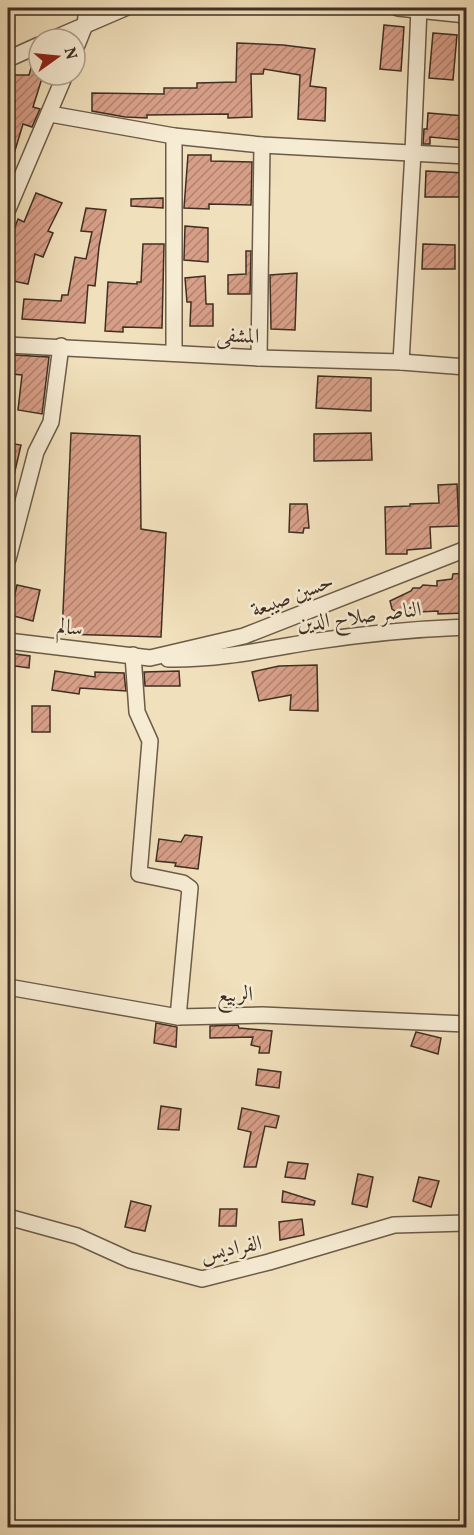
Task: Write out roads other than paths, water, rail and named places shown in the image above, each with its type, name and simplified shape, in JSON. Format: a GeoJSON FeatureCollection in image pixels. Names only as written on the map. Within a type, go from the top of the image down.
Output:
{"type":"FeatureCollection","features":[{"type":"Feature","properties":{"kind":"street"},"geometry":{"type":"LineString","coordinates":[[85,25],[87,8]]}},
{"type":"Feature","properties":{"kind":"street"},"geometry":{"type":"LineString","coordinates":[[80,27],[125,8]]}},
{"type":"Feature","properties":{"kind":"street"},"geometry":{"type":"LineString","coordinates":[[398,8],[466,15]]}},
{"type":"Feature","properties":{"kind":"street"},"geometry":{"type":"LineString","coordinates":[[401,362],[413,152],[418,9]]}},
{"type":"Feature","properties":{"kind":"street"},"geometry":{"type":"LineString","coordinates":[[8,59],[27,50]]}},
{"type":"Feature","properties":{"kind":"street"},"geometry":{"type":"LineString","coordinates":[[8,209],[60,87]]}},
{"type":"Feature","properties":{"kind":"street"},"geometry":{"type":"LineString","coordinates":[[50,114],[174,136],[262,145],[466,156]]}},
{"type":"Feature","properties":{"kind":"street"},"geometry":{"type":"LineString","coordinates":[[174,136],[174,352]]}},
{"type":"Feature","properties":{"kind":"street"},"geometry":{"type":"LineString","coordinates":[[259,358],[262,145]]}},
{"type":"Feature","properties":{"kind":"street","name":"المشفى"},"geometry":{"type":"LineString","coordinates":[[8,345],[259,358],[401,362],[466,367]]}},
{"type":"Feature","properties":{"kind":"street"},"geometry":{"type":"LineString","coordinates":[[8,559],[36,452],[51,422],[61,346]]}},
{"type":"Feature","properties":{"kind":"street","name":"حسين صيبعة"},"geometry":{"type":"LineString","coordinates":[[130,655],[150,658],[244,636],[466,549]]}},
{"type":"Feature","properties":{"kind":"street","name":"الناصر صلاح الدين"},"geometry":{"type":"LineString","coordinates":[[150,658],[200,659],[369,634],[466,627]]}},
{"type":"Feature","properties":{"kind":"street","name":"سالم"},"geometry":{"type":"LineString","coordinates":[[8,641],[130,655]]}},
{"type":"Feature","properties":{"kind":"street"},"geometry":{"type":"LineString","coordinates":[[130,655],[137,712],[150,741],[139,874],[183,883],[190,888],[178,1017]]}},
{"type":"Feature","properties":{"kind":"street","name":"الربيع"},"geometry":{"type":"LineString","coordinates":[[8,987],[178,1017],[262,1015],[466,1024]]}},
{"type":"Feature","properties":{"kind":"street","name":"الفراديس"},"geometry":{"type":"LineString","coordinates":[[8,1217],[77,1236],[130,1260],[202,1279],[394,1225],[466,1223]]}}]}
